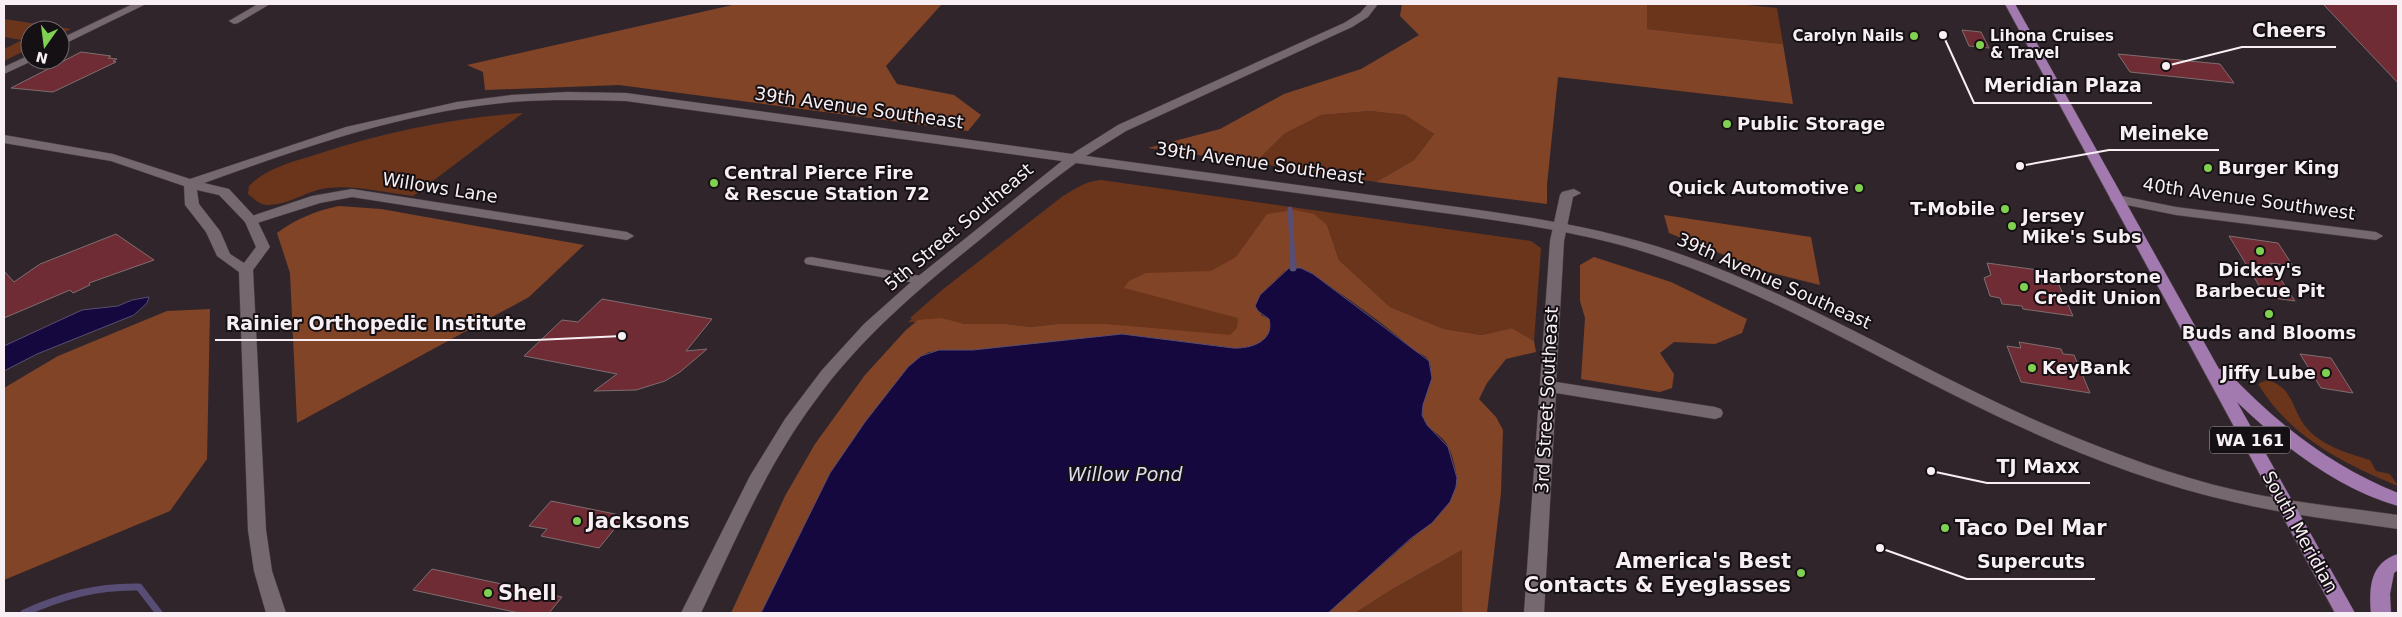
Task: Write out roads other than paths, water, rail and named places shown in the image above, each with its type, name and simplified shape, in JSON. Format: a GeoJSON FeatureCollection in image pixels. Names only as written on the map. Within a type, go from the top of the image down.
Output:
{"type":"FeatureCollection","features":[{"type":"Feature","properties":{"kind":"main road"},"geometry":{"type":"LineString","coordinates":[[70,38],[141,4]]}},
{"type":"Feature","properties":{"kind":"main road"},"geometry":{"type":"LineString","coordinates":[[234,21],[265,4]]}},
{"type":"Feature","properties":{"kind":"main road","name":"5th Street Southeast"},"geometry":{"type":"LineString","coordinates":[[692,613],[755,482],[809,397],[869,327],[921,280],[1073,158],[1122,128],[1348,25],[1364,15],[1374,4]]}},
{"type":"Feature","properties":{"kind":"main road","name":"South Meridian"},"geometry":{"type":"LineString","coordinates":[[2010,4],[2345,613]]}},
{"type":"Feature","properties":{"kind":"main road"},"geometry":{"type":"LineString","coordinates":[[4,71],[20,63]]}},
{"type":"Feature","properties":{"kind":"main road","name":"39th Avenue Southeast"},"geometry":{"type":"LineString","coordinates":[[190,184],[329,136],[385,119],[458,104],[550,95],[626,97],[1560,226],[1642,246],[1725,276],[1834,327],[2010,415],[2082,447],[2187,484],[2232,495],[2286,506],[2398,522]]}},
{"type":"Feature","properties":{"kind":"main road"},"geometry":{"type":"LineString","coordinates":[[4,139],[113,158],[190,184],[224,192],[251,222],[263,247],[246,270],[250,320],[256,531],[265,586],[276,613]]}},
{"type":"Feature","properties":{"kind":"main road"},"geometry":{"type":"LineString","coordinates":[[190,184],[192,205],[213,231],[224,256],[246,270]]}},
{"type":"Feature","properties":{"kind":"main road","name":"Willows Lane"},"geometry":{"type":"LineString","coordinates":[[251,222],[317,199],[352,193],[627,236]]}},
{"type":"Feature","properties":{"kind":"main road","name":"3rd Street Southeast"},"geometry":{"type":"LineString","coordinates":[[1534,613],[1557,241],[1567,195],[1574,193]]}},
{"type":"Feature","properties":{"kind":"main road","name":"40th Avenue Southwest"},"geometry":{"type":"LineString","coordinates":[[2117,199],[2176,211],[2376,236]]}},
{"type":"Feature","properties":{"kind":"main road"},"geometry":{"type":"LineString","coordinates":[[811,261],[921,280]]}},
{"type":"Feature","properties":{"kind":"main road"},"geometry":{"type":"LineString","coordinates":[[2202,354],[2245,402],[2298,448],[2355,482],[2398,500]]}},
{"type":"Feature","properties":{"kind":"main road"},"geometry":{"type":"LineString","coordinates":[[1548,386],[1715,413]]}},
{"type":"Feature","properties":{"kind":"main road"},"geometry":{"type":"LineString","coordinates":[[2381,613],[2380,594],[2385,569],[2398,560]]}},
{"type":"Feature","properties":{"kind":"water","name":"Willow Pond"},"geometry":{"type":"Polygon","coordinates":[[[1289,268],[1301,268],[1313,274],[1429,361],[1432,378],[1423,405],[1422,415],[1427,425],[1448,447],[1457,478],[1456,487],[1450,502],[1432,523],[1410,539],[1328,613],[761,613],[830,473],[865,422],[908,367],[921,356],[939,350],[973,350],[1122,334],[1233,348],[1247,347],[1265,338],[1270,327],[1269,319],[1258,311],[1255,306],[1260,295],[1289,268]]]}},
{"type":"Feature","properties":{"kind":"water"},"geometry":{"type":"Polygon","coordinates":[[[149,297],[147,303],[134,315],[37,354],[4,371],[4,346],[82,310],[118,306],[132,300],[149,297]]]}},
{"type":"Feature","properties":{"kind":"waterway"},"geometry":{"type":"LineString","coordinates":[[1290,209],[1293,262]]}},
{"type":"Feature","properties":{"kind":"waterway"},"geometry":{"type":"LineString","coordinates":[[1293,262],[1293,268]]}},
{"type":"Feature","properties":{"kind":"waterway"},"geometry":{"type":"LineString","coordinates":[[24,613],[80,593],[124,587],[139,587],[159,613]]}},
{"type":"Feature","properties":{"kind":"place","name":"Meridian Plaza"},"geometry":{"type":"Point","coordinates":[1943,35]}},
{"type":"Feature","properties":{"kind":"place","name":"Carolyn Nails"},"geometry":{"type":"Point","coordinates":[1914,36]}},
{"type":"Feature","properties":{"kind":"place","name":"Lihona Cruises & Travel"},"geometry":{"type":"Point","coordinates":[1980,45]}},
{"type":"Feature","properties":{"kind":"place","name":"Cheers"},"geometry":{"type":"Point","coordinates":[2166,66]}},
{"type":"Feature","properties":{"kind":"place","name":"Public Storage"},"geometry":{"type":"Point","coordinates":[1727,124]}},
{"type":"Feature","properties":{"kind":"place","name":"Meineke"},"geometry":{"type":"Point","coordinates":[2020,166]}},
{"type":"Feature","properties":{"kind":"place","name":"Burger King"},"geometry":{"type":"Point","coordinates":[2208,168]}},
{"type":"Feature","properties":{"kind":"place","name":"Central Pierce Fire & Rescue Station 72"},"geometry":{"type":"Point","coordinates":[714,183]}},
{"type":"Feature","properties":{"kind":"place","name":"Quick Automotive"},"geometry":{"type":"Point","coordinates":[1859,188]}},
{"type":"Feature","properties":{"kind":"place","name":"T-Mobile"},"geometry":{"type":"Point","coordinates":[2005,209]}},
{"type":"Feature","properties":{"kind":"place","name":"Jersey Mike's Subs"},"geometry":{"type":"Point","coordinates":[2012,226]}},
{"type":"Feature","properties":{"kind":"place","name":"Dickey's Barbecue Pit"},"geometry":{"type":"Point","coordinates":[2260,251]}},
{"type":"Feature","properties":{"kind":"place","name":"Harborstone Credit Union"},"geometry":{"type":"Point","coordinates":[2024,287]}},
{"type":"Feature","properties":{"kind":"place","name":"Buds and Blooms"},"geometry":{"type":"Point","coordinates":[2269,314]}},
{"type":"Feature","properties":{"kind":"place","name":"Rainier Orthopedic Institute"},"geometry":{"type":"Point","coordinates":[622,336]}},
{"type":"Feature","properties":{"kind":"place","name":"KeyBank"},"geometry":{"type":"Point","coordinates":[2032,368]}},
{"type":"Feature","properties":{"kind":"place","name":"Jiffy Lube"},"geometry":{"type":"Point","coordinates":[2326,373]}},
{"type":"Feature","properties":{"kind":"place","name":"TJ Maxx"},"geometry":{"type":"Point","coordinates":[1931,471]}},
{"type":"Feature","properties":{"kind":"place","name":"Jacksons"},"geometry":{"type":"Point","coordinates":[577,521]}},
{"type":"Feature","properties":{"kind":"place","name":"Taco Del Mar"},"geometry":{"type":"Point","coordinates":[1945,528]}},
{"type":"Feature","properties":{"kind":"place","name":"Supercuts"},"geometry":{"type":"Point","coordinates":[1880,548]}},
{"type":"Feature","properties":{"kind":"place","name":"America's Best Contacts & Eyeglasses"},"geometry":{"type":"Point","coordinates":[1801,573]}},
{"type":"Feature","properties":{"kind":"place","name":"Shell"},"geometry":{"type":"Point","coordinates":[488,593]}}]}
